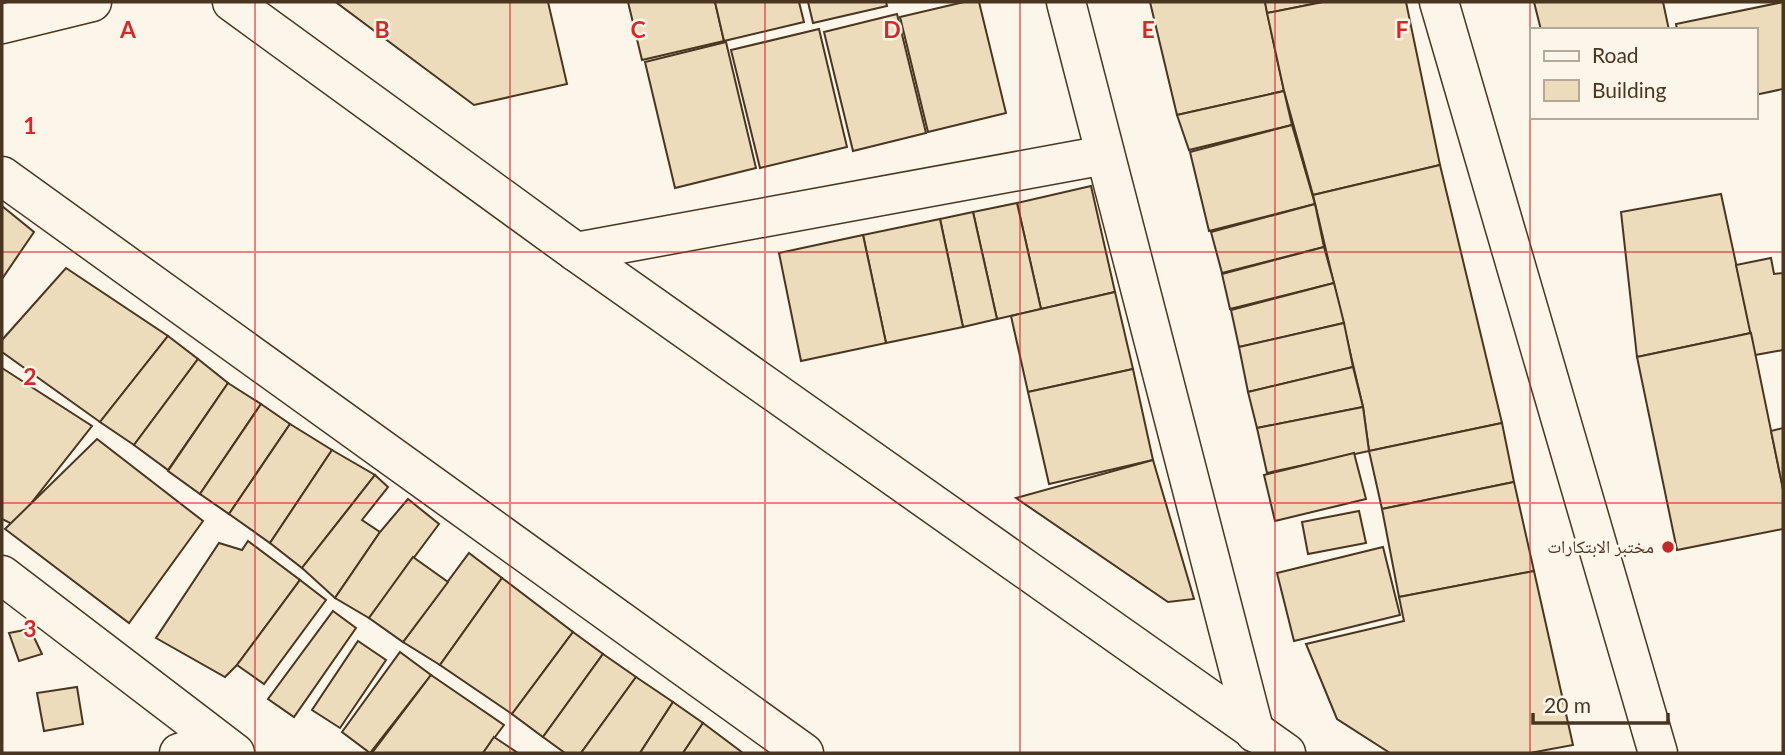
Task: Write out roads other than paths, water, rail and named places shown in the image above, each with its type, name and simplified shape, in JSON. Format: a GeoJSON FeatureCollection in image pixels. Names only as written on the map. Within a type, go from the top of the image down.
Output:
{"type":"FeatureCollection","features":[{"type":"Feature","properties":{"kind":"street"},"geometry":{"type":"LineString","coordinates":[[2,24],[92,2]]}},
{"type":"Feature","properties":{"kind":"street"},"geometry":{"type":"LineString","coordinates":[[232,2],[576,252],[1271,743]]}},
{"type":"Feature","properties":{"kind":"street"},"geometry":{"type":"LineString","coordinates":[[1066,2],[1105,155],[1271,743]]}},
{"type":"Feature","properties":{"kind":"street"},"geometry":{"type":"LineString","coordinates":[[1438,2],[1658,753]]}},
{"type":"Feature","properties":{"kind":"street"},"geometry":{"type":"LineString","coordinates":[[576,252],[1105,155]]}},
{"type":"Feature","properties":{"kind":"street"},"geometry":{"type":"LineString","coordinates":[[2,176],[804,753]]}},
{"type":"Feature","properties":{"kind":"street"},"geometry":{"type":"LineString","coordinates":[[2,575],[226,747]]}},
{"type":"Feature","properties":{"kind":"street"},"geometry":{"type":"LineString","coordinates":[[179,753],[226,747]]}},
{"type":"Feature","properties":{"kind":"place","name":"مختبر الابتكارات"},"geometry":{"type":"Point","coordinates":[1668,547]}}]}
